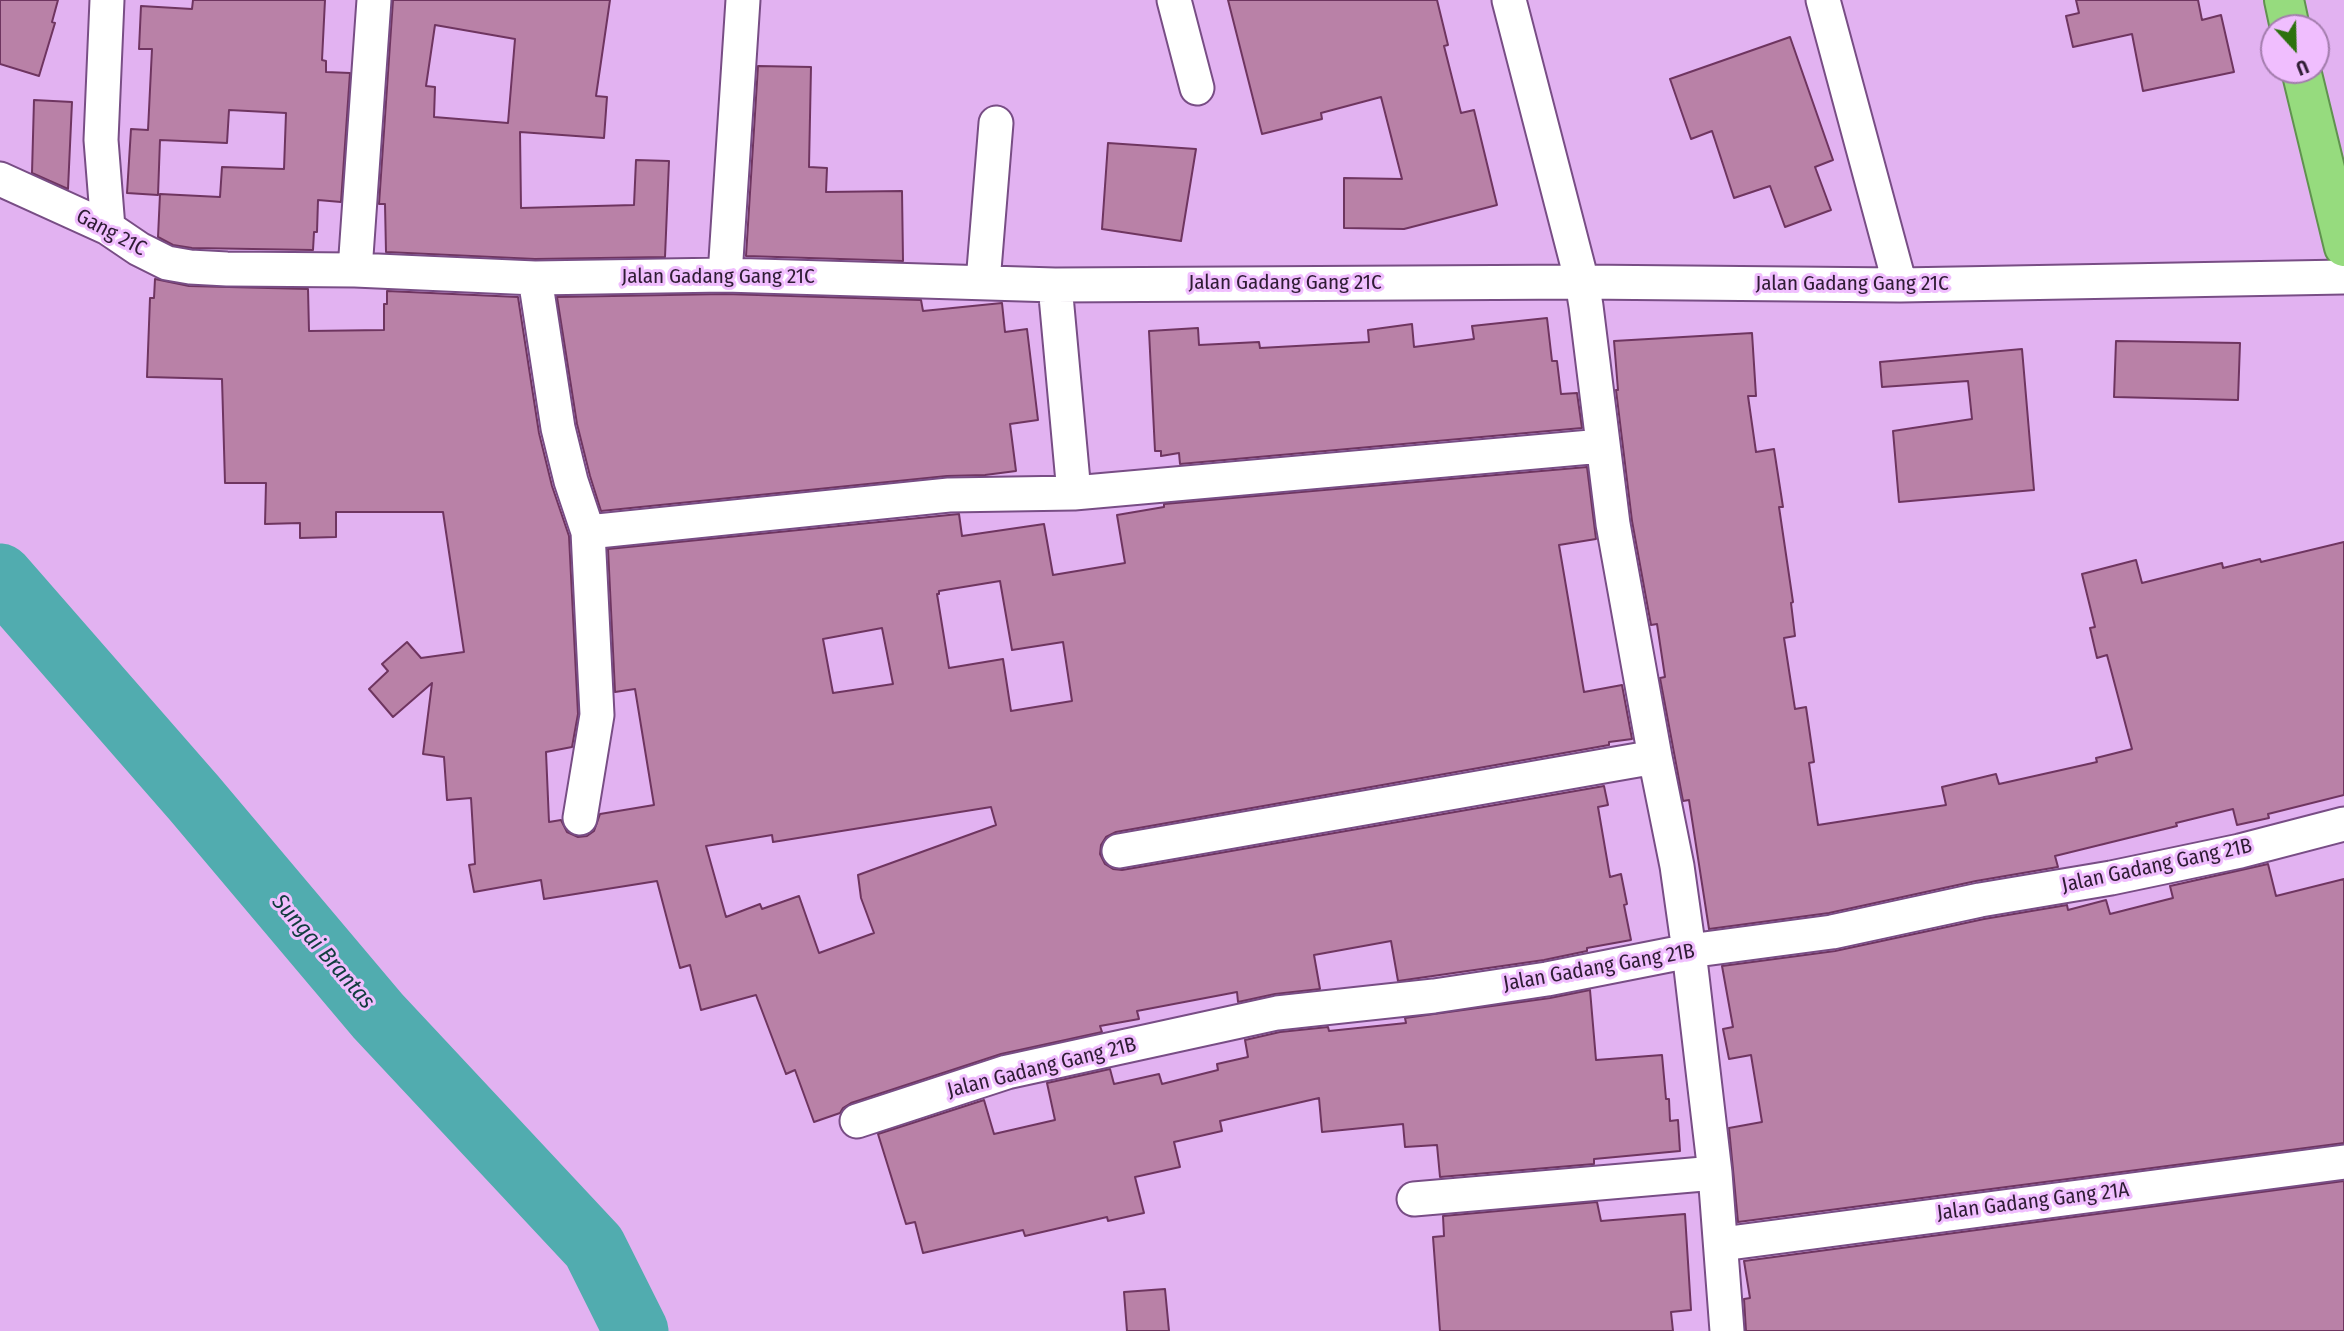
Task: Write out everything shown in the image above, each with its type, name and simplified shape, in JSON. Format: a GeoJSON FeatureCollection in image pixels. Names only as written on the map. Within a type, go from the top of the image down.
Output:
{"type":"FeatureCollection","features":[{"type":"Feature","properties":{"kind":"highway"},"geometry":{"type":"LineString","coordinates":[[2304,84],[2344,247]]}},
{"type":"Feature","properties":{"kind":"street"},"geometry":{"type":"LineString","coordinates":[[107,0],[101,140],[108,228]]}},
{"type":"Feature","properties":{"kind":"street"},"geometry":{"type":"LineString","coordinates":[[355,271],[374,0]]}},
{"type":"Feature","properties":{"kind":"street"},"geometry":{"type":"LineString","coordinates":[[725,275],[743,0]]}},
{"type":"Feature","properties":{"kind":"street"},"geometry":{"type":"LineString","coordinates":[[1509,0],[1582,282],[1613,524],[1677,866],[1689,951],[1715,1173],[1727,1331]]}},
{"type":"Feature","properties":{"kind":"street"},"geometry":{"type":"LineString","coordinates":[[1824,0],[1900,285]]}},
{"type":"Feature","properties":{"kind":"street"},"geometry":{"type":"LineString","coordinates":[[1167,3],[1197,88]]}},
{"type":"Feature","properties":{"kind":"street"},"geometry":{"type":"LineString","coordinates":[[983,282],[996,123]]}},
{"type":"Feature","properties":{"kind":"street","name":"Gang 21C"},"geometry":{"type":"LineString","coordinates":[[0,179],[108,228],[139,249],[167,263],[227,269]]}},
{"type":"Feature","properties":{"kind":"street","name":"Jalan Gadang Gang 21C"},"geometry":{"type":"LineString","coordinates":[[227,269],[535,278],[725,275],[1055,285],[1582,282],[1900,285],[2344,276]]}},
{"type":"Feature","properties":{"kind":"street"},"geometry":{"type":"LineString","coordinates":[[535,278],[558,428],[571,481],[588,532],[597,715],[580,818]]}},
{"type":"Feature","properties":{"kind":"street"},"geometry":{"type":"LineString","coordinates":[[1055,285],[1074,493]]}},
{"type":"Feature","properties":{"kind":"street"},"geometry":{"type":"LineString","coordinates":[[588,532],[948,495],[1074,493],[1602,446]]}},
{"type":"Feature","properties":{"kind":"street"},"geometry":{"type":"LineString","coordinates":[[1119,851],[1655,757]]}},
{"type":"Feature","properties":{"kind":"street","name":"Jalan Gadang Gang 21B"},"geometry":{"type":"LineString","coordinates":[[857,1121],[1007,1072],[1277,1013],[1434,996],[1534,981],[1689,951],[1832,932],[1980,900],[2111,878],[2240,851],[2344,824]]}},
{"type":"Feature","properties":{"kind":"street","name":"Jalan Gadang Gang 21A"},"geometry":{"type":"LineString","coordinates":[[1722,1244],[2344,1161]]}},
{"type":"Feature","properties":{"kind":"street"},"geometry":{"type":"LineString","coordinates":[[1414,1199],[1715,1173]]}},
{"type":"Feature","properties":{"kind":"building"},"geometry":{"type":"Polygon","coordinates":[[[0,0],[58,0],[52,22],[55,23],[39,76],[0,64],[0,0]]]}},
{"type":"Feature","properties":{"kind":"building"},"geometry":{"type":"Polygon","coordinates":[[[193,0],[325,0],[322,60],[326,61],[326,72],[350,73],[341,202],[318,200],[317,232],[314,232],[313,250],[192,248],[173,245],[158,237],[160,194],[220,197],[222,167],[284,169],[286,113],[229,110],[227,143],[160,140],[158,195],[127,193],[131,129],[148,130],[152,49],[139,49],[141,6],[192,9],[193,0]]]}},
{"type":"Feature","properties":{"kind":"building"},"geometry":{"type":"Polygon","coordinates":[[[393,0],[610,0],[596,96],[607,97],[604,138],[520,132],[521,208],[634,205],[636,160],[669,161],[665,257],[535,259],[386,252],[385,204],[379,204],[393,0]],[[435,25],[426,86],[435,87],[434,117],[508,123],[515,39],[435,25]]]}},
{"type":"Feature","properties":{"kind":"building"},"geometry":{"type":"Polygon","coordinates":[[[1228,0],[1437,0],[1448,45],[1444,46],[1461,113],[1474,110],[1497,205],[1404,229],[1344,228],[1344,178],[1402,179],[1381,97],[1321,113],[1322,119],[1262,134],[1228,0]]]}},
{"type":"Feature","properties":{"kind":"building"},"geometry":{"type":"Polygon","coordinates":[[[2076,0],[2198,0],[2202,20],[2221,15],[2234,72],[2143,91],[2132,34],[2073,47],[2066,16],[2079,13],[2076,0]]]}},
{"type":"Feature","properties":{"kind":"building"},"geometry":{"type":"Polygon","coordinates":[[[1790,37],[1833,160],[1815,167],[1831,210],[1785,227],[1770,186],[1734,198],[1712,131],[1691,139],[1670,79],[1790,37]]]}},
{"type":"Feature","properties":{"kind":"building"},"geometry":{"type":"Polygon","coordinates":[[[758,66],[811,67],[809,167],[827,168],[826,192],[902,191],[903,261],[746,256],[758,66]]]}},
{"type":"Feature","properties":{"kind":"building"},"geometry":{"type":"Polygon","coordinates":[[[34,100],[72,102],[68,189],[32,173],[34,100]]]}},
{"type":"Feature","properties":{"kind":"building"},"geometry":{"type":"Polygon","coordinates":[[[1108,143],[1196,149],[1181,241],[1102,229],[1108,143]]]}},
{"type":"Feature","properties":{"kind":"building"},"geometry":{"type":"Polygon","coordinates":[[[155,279],[189,286],[308,289],[309,331],[384,330],[387,291],[518,297],[539,433],[552,486],[569,536],[578,714],[572,747],[546,752],[549,822],[561,820],[567,832],[578,837],[587,836],[594,831],[600,814],[654,805],[635,689],[615,692],[608,549],[959,514],[962,536],[1044,524],[1053,575],[1125,563],[1117,515],[1164,507],[1164,504],[1587,467],[1596,539],[1559,545],[1584,692],[1622,685],[1632,739],[1116,832],[1106,837],[1100,854],[1105,864],[1122,870],[1604,786],[1608,805],[1598,807],[1610,877],[1621,874],[1631,940],[1544,960],[1398,981],[1391,941],[1314,955],[1320,989],[1275,994],[1238,1002],[1237,992],[1137,1011],[1139,1019],[1100,1026],[1102,1032],[1001,1054],[851,1103],[840,1113],[814,1122],[795,1070],[786,1074],[756,995],[701,1010],[690,965],[680,968],[657,881],[544,899],[541,880],[474,892],[469,865],[475,864],[471,798],[447,800],[444,757],[423,754],[432,683],[393,717],[369,689],[388,671],[382,664],[407,642],[421,658],[464,652],[443,512],[336,512],[336,537],[300,538],[300,523],[265,524],[266,483],[225,483],[222,379],[147,377],[150,298],[154,298],[155,279]],[[1000,581],[939,591],[937,594],[949,668],[1003,659],[1011,711],[1072,701],[1063,642],[1012,650],[1000,581]],[[882,628],[823,639],[833,693],[893,684],[882,628]],[[991,807],[773,842],[772,835],[706,846],[726,917],[760,904],[762,909],[799,896],[819,953],[874,933],[861,898],[858,875],[996,825],[991,807]]]}},
{"type":"Feature","properties":{"kind":"building"},"geometry":{"type":"Polygon","coordinates":[[[725,294],[921,300],[923,311],[1002,303],[1005,332],[1027,329],[1038,420],[1010,424],[1016,471],[601,511],[577,424],[557,297],[725,294]]]}},
{"type":"Feature","properties":{"kind":"building"},"geometry":{"type":"Polygon","coordinates":[[[1547,318],[1552,361],[1557,361],[1561,394],[1577,393],[1582,428],[1180,464],[1179,453],[1161,456],[1161,451],[1155,451],[1149,331],[1198,328],[1199,345],[1259,342],[1260,348],[1369,342],[1368,330],[1412,324],[1414,347],[1474,339],[1472,326],[1547,318]]]}},
{"type":"Feature","properties":{"kind":"building"},"geometry":{"type":"Polygon","coordinates":[[[1752,333],[1756,396],[1748,396],[1756,452],[1774,449],[1783,507],[1779,507],[1793,602],[1795,636],[1784,638],[1795,709],[1806,707],[1814,762],[1809,763],[1818,825],[1946,805],[1942,787],[1996,774],[1999,784],[2097,762],[2096,758],[2132,749],[2107,655],[2097,658],[2090,628],[2095,627],[2082,574],[2136,560],[2142,583],[2222,563],[2223,568],[2260,559],[2261,562],[2344,542],[2344,795],[2268,814],[2269,818],[2237,825],[2233,809],[2176,823],[2177,826],[2055,856],[2058,867],[1976,881],[1829,913],[1709,929],[1689,800],[1683,801],[1660,678],[1665,677],[1657,624],[1651,625],[1632,521],[1616,390],[1614,341],[1752,333]]]}},
{"type":"Feature","properties":{"kind":"building"},"geometry":{"type":"Polygon","coordinates":[[[2116,341],[2240,343],[2238,400],[2114,397],[2116,341]]]}},
{"type":"Feature","properties":{"kind":"building"},"geometry":{"type":"Polygon","coordinates":[[[2022,349],[2034,490],[1899,502],[1893,431],[1972,419],[1968,381],[1882,387],[1880,362],[2022,349]]]}},
{"type":"Feature","properties":{"kind":"building"},"geometry":{"type":"Polygon","coordinates":[[[2268,864],[2276,896],[2344,879],[2344,1143],[1738,1222],[1729,1128],[1762,1122],[1751,1055],[1729,1059],[1723,1029],[1733,1027],[1722,966],[1835,951],[1984,919],[2067,905],[2068,910],[2106,900],[2110,914],[2173,898],[2170,886],[2268,864]]]}},
{"type":"Feature","properties":{"kind":"building"},"geometry":{"type":"Polygon","coordinates":[[[1590,990],[1596,1060],[1662,1055],[1670,1121],[1678,1120],[1680,1151],[1594,1159],[1594,1164],[1440,1177],[1437,1145],[1405,1147],[1403,1124],[1322,1132],[1319,1098],[1220,1121],[1222,1131],[1174,1142],[1180,1167],[1135,1177],[1144,1213],[1108,1221],[1107,1217],[1025,1236],[1023,1230],[923,1253],[915,1222],[906,1224],[878,1134],[984,1100],[994,1134],[1055,1120],[1047,1083],[1110,1069],[1114,1084],[1159,1074],[1162,1084],[1218,1070],[1217,1064],[1248,1057],[1245,1040],[1280,1032],[1328,1027],[1329,1031],[1406,1023],[1405,1018],[1590,990]]]}},
{"type":"Feature","properties":{"kind":"building"},"geometry":{"type":"Polygon","coordinates":[[[2344,1181],[2344,1331],[1746,1331],[1744,1299],[1750,1298],[1744,1261],[2344,1181]]]}},
{"type":"Feature","properties":{"kind":"building"},"geometry":{"type":"Polygon","coordinates":[[[1597,1202],[1601,1221],[1685,1214],[1691,1310],[1671,1312],[1673,1331],[1440,1331],[1433,1237],[1444,1236],[1443,1216],[1597,1202]]]}},
{"type":"Feature","properties":{"kind":"building"},"geometry":{"type":"Polygon","coordinates":[[[1165,1289],[1169,1331],[1127,1331],[1124,1292],[1165,1289]]]}},
{"type":"Feature","properties":{"kind":"waterway","name":"Sungai Brantas"},"geometry":{"type":"LineString","coordinates":[[0,576],[194,798],[378,1016],[594,1247],[636,1331]]}}]}
